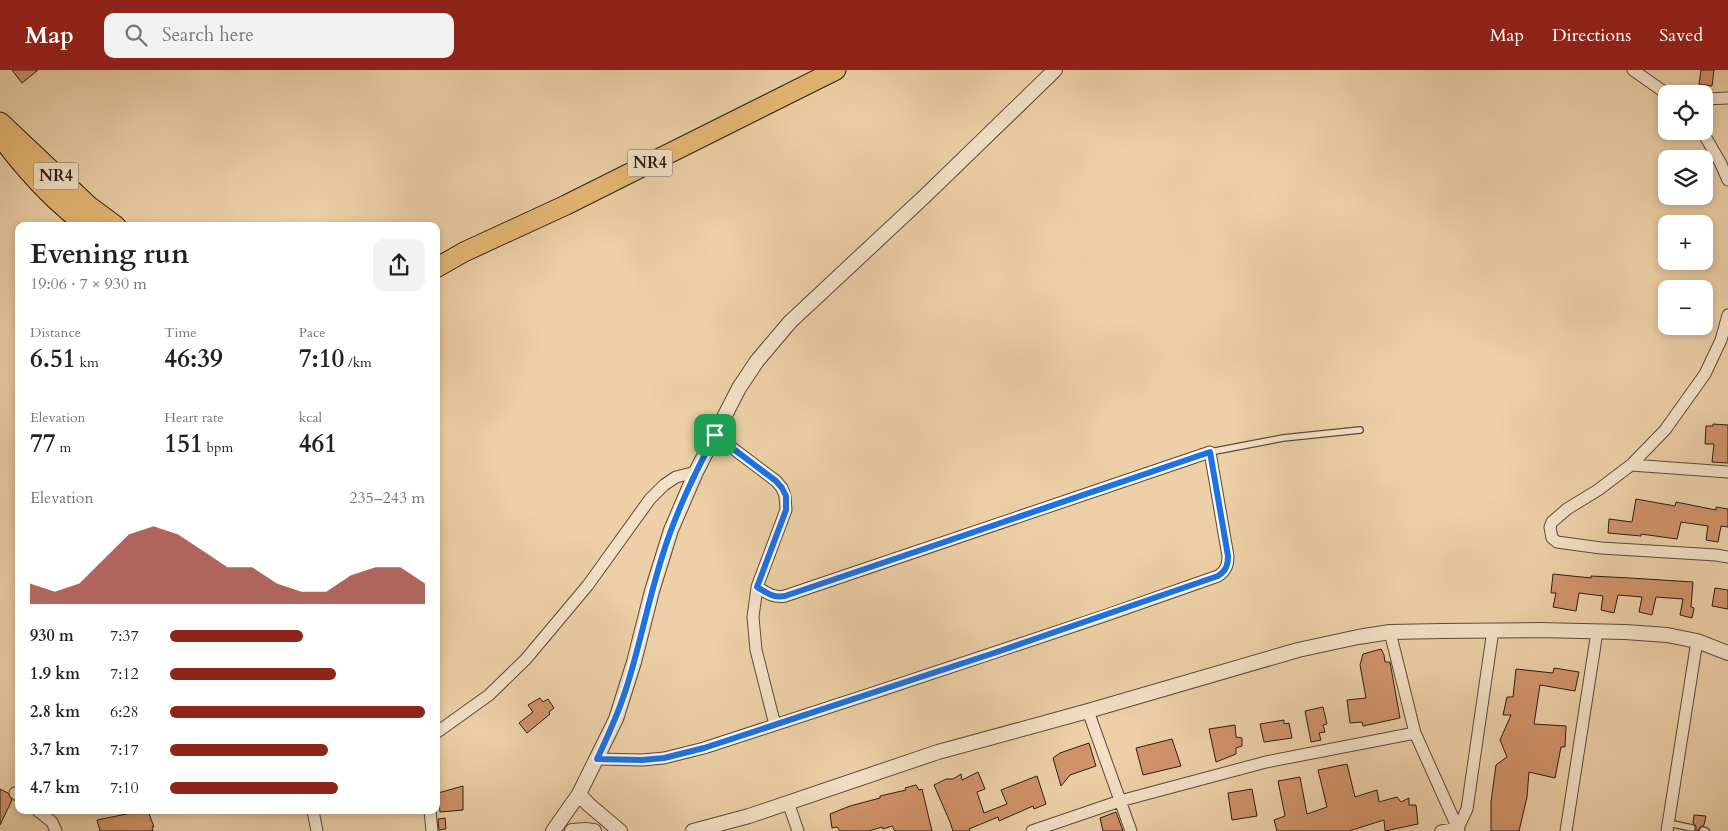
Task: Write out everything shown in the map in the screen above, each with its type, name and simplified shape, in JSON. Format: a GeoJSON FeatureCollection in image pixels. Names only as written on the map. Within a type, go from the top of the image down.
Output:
{"type":"FeatureCollection","features":[{"type":"Feature","properties":{"kind":"highway","name":"NR4"},"geometry":{"type":"LineString","coordinates":[[440,266],[464,252],[566,205],[836,70]]}},
{"type":"Feature","properties":{"kind":"highway","name":"NR4"},"geometry":{"type":"LineString","coordinates":[[0,122],[89,206],[111,222]]}},
{"type":"Feature","properties":{"kind":"highway","name":"NR4"},"geometry":{"type":"LineString","coordinates":[[0,136],[42,188],[81,222]]}},
{"type":"Feature","properties":{"kind":"highway","name":"NR4"},"geometry":{"type":"LineString","coordinates":[[440,257],[464,252]]}},
{"type":"Feature","properties":{"kind":"street"},"geometry":{"type":"LineString","coordinates":[[554,831],[579,794],[616,719],[626,690],[662,556],[674,522],[715,435],[757,361],[790,322],[926,195],[1055,70]]}},
{"type":"Feature","properties":{"kind":"street"},"geometry":{"type":"LineString","coordinates":[[1633,70],[1658,88]]}},
{"type":"Feature","properties":{"kind":"street"},"geometry":{"type":"LineString","coordinates":[[1713,99],[1728,98]]}},
{"type":"Feature","properties":{"kind":"street"},"geometry":{"type":"LineString","coordinates":[[1707,140],[1728,180]]}},
{"type":"Feature","properties":{"kind":"street"},"geometry":{"type":"LineString","coordinates":[[1728,316],[1724,342],[1705,374],[1664,430],[1630,465],[1598,490],[1567,509],[1552,522],[1550,527],[1552,538],[1557,542],[1601,548],[1728,557]]}},
{"type":"Feature","properties":{"kind":"street"},"geometry":{"type":"LineString","coordinates":[[715,435],[776,481],[786,496],[786,510],[757,587],[753,617],[756,650],[775,725]]}},
{"type":"Feature","properties":{"kind":"street"},"geometry":{"type":"LineString","coordinates":[[597,759],[642,760],[664,758],[704,748],[1116,612],[1223,573],[1228,564],[1228,556],[1210,452],[785,596],[778,598],[770,596],[757,587]]}},
{"type":"Feature","properties":{"kind":"street"},"geometry":{"type":"LineString","coordinates":[[1630,465],[1728,472]]}},
{"type":"Feature","properties":{"kind":"street"},"geometry":{"type":"LineString","coordinates":[[440,730],[489,694],[526,659],[588,585],[650,499],[676,477],[696,472]]}},
{"type":"Feature","properties":{"kind":"street"},"geometry":{"type":"LineString","coordinates":[[1458,829],[1467,809],[1493,630]]}},
{"type":"Feature","properties":{"kind":"street"},"geometry":{"type":"LineString","coordinates":[[693,831],[740,818],[938,752],[1298,650],[1358,637],[1390,632],[1493,630],[1597,632],[1667,635],[1697,641],[1728,652]]}},
{"type":"Feature","properties":{"kind":"street"},"geometry":{"type":"LineString","coordinates":[[1390,632],[1415,733],[1458,829]]}},
{"type":"Feature","properties":{"kind":"street"},"geometry":{"type":"LineString","coordinates":[[1566,831],[1597,632]]}},
{"type":"Feature","properties":{"kind":"street"},"geometry":{"type":"LineString","coordinates":[[1667,827],[1697,641]]}},
{"type":"Feature","properties":{"kind":"street"},"geometry":{"type":"LineString","coordinates":[[1088,711],[1131,831]]}},
{"type":"Feature","properties":{"kind":"street"},"geometry":{"type":"LineString","coordinates":[[1032,831],[1120,801],[1266,762],[1415,733]]}},
{"type":"Feature","properties":{"kind":"street"},"geometry":{"type":"LineString","coordinates":[[579,794],[620,831]]}},
{"type":"Feature","properties":{"kind":"street"},"geometry":{"type":"LineString","coordinates":[[788,802],[798,831]]}},
{"type":"Feature","properties":{"kind":"street"},"geometry":{"type":"LineString","coordinates":[[42,814],[52,822],[56,831]]}},
{"type":"Feature","properties":{"kind":"street"},"geometry":{"type":"LineString","coordinates":[[314,814],[317,831]]}},
{"type":"Feature","properties":{"kind":"street"},"geometry":{"type":"LineString","coordinates":[[430,814],[432,831]]}},
{"type":"Feature","properties":{"kind":"street"},"geometry":{"type":"LineString","coordinates":[[1441,831],[1458,829]]}},
{"type":"Feature","properties":{"kind":"street"},"geometry":{"type":"LineString","coordinates":[[572,831],[594,831]]}},
{"type":"Feature","properties":{"kind":"lane"},"geometry":{"type":"LineString","coordinates":[[1210,452],[1283,438],[1360,430]]}},
{"type":"Feature","properties":{"kind":"lane"},"geometry":{"type":"LineString","coordinates":[[1667,827],[1692,828]]}},
{"type":"Feature","properties":{"kind":"building"},"geometry":{"type":"Polygon","coordinates":[[[12,70],[38,70],[22,83],[12,70]]]}},
{"type":"Feature","properties":{"kind":"building"},"geometry":{"type":"Polygon","coordinates":[[[1701,70],[1714,70],[1712,85],[1699,84],[1701,70]]]}},
{"type":"Feature","properties":{"kind":"building"},"geometry":{"type":"Polygon","coordinates":[[[1713,424],[1728,425],[1728,463],[1712,462],[1714,444],[1705,444],[1706,426],[1713,426],[1713,424]]]}},
{"type":"Feature","properties":{"kind":"building"},"geometry":{"type":"Polygon","coordinates":[[[1636,499],[1675,506],[1676,502],[1716,510],[1716,507],[1728,509],[1728,527],[1721,526],[1718,542],[1706,540],[1708,526],[1681,522],[1677,539],[1641,534],[1641,536],[1608,533],[1609,519],[1632,522],[1636,499]]]}},
{"type":"Feature","properties":{"kind":"building"},"geometry":{"type":"Polygon","coordinates":[[[1553,574],[1591,578],[1591,576],[1693,582],[1691,607],[1694,608],[1692,618],[1680,615],[1683,599],[1656,597],[1652,615],[1639,612],[1642,597],[1618,595],[1614,613],[1601,610],[1603,596],[1579,593],[1576,611],[1553,607],[1556,593],[1551,593],[1553,574]]]}},
{"type":"Feature","properties":{"kind":"building"},"geometry":{"type":"Polygon","coordinates":[[[1715,588],[1728,590],[1728,609],[1712,606],[1715,588]]]}},
{"type":"Feature","properties":{"kind":"building"},"geometry":{"type":"Polygon","coordinates":[[[1381,649],[1385,662],[1390,662],[1400,718],[1363,726],[1362,722],[1350,723],[1347,700],[1366,698],[1360,665],[1363,654],[1381,649]]]}},
{"type":"Feature","properties":{"kind":"building"},"geometry":{"type":"Polygon","coordinates":[[[1554,668],[1579,672],[1575,691],[1540,685],[1534,724],[1566,726],[1565,747],[1561,747],[1555,778],[1529,772],[1527,797],[1519,831],[1491,831],[1491,802],[1496,765],[1507,757],[1500,740],[1511,715],[1503,715],[1507,697],[1513,697],[1516,669],[1553,673],[1554,668]]]}},
{"type":"Feature","properties":{"kind":"building"},"geometry":{"type":"Polygon","coordinates":[[[540,698],[543,702],[548,699],[554,708],[549,712],[550,714],[527,733],[519,723],[533,712],[528,705],[540,698]]]}},
{"type":"Feature","properties":{"kind":"building"},"geometry":{"type":"Polygon","coordinates":[[[1323,707],[1327,724],[1323,725],[1325,732],[1319,733],[1321,740],[1311,742],[1305,711],[1323,707]]]}},
{"type":"Feature","properties":{"kind":"building"},"geometry":{"type":"Polygon","coordinates":[[[1284,720],[1284,724],[1289,723],[1292,738],[1264,742],[1260,724],[1284,720]]]}},
{"type":"Feature","properties":{"kind":"building"},"geometry":{"type":"Polygon","coordinates":[[[1235,725],[1236,737],[1242,738],[1242,746],[1236,748],[1236,754],[1216,762],[1209,729],[1235,725]]]}},
{"type":"Feature","properties":{"kind":"building"},"geometry":{"type":"Polygon","coordinates":[[[1172,739],[1181,766],[1143,775],[1136,748],[1172,739]]]}},
{"type":"Feature","properties":{"kind":"building"},"geometry":{"type":"Polygon","coordinates":[[[1089,743],[1096,766],[1070,775],[1061,786],[1053,758],[1060,753],[1089,743]]]}},
{"type":"Feature","properties":{"kind":"building"},"geometry":{"type":"Polygon","coordinates":[[[1347,764],[1355,797],[1377,790],[1379,802],[1397,797],[1401,802],[1409,798],[1409,805],[1416,805],[1418,824],[1385,831],[1384,820],[1349,831],[1277,831],[1274,820],[1285,816],[1278,781],[1300,777],[1307,814],[1327,807],[1318,770],[1347,764]]]}},
{"type":"Feature","properties":{"kind":"building"},"geometry":{"type":"Polygon","coordinates":[[[978,772],[985,789],[977,792],[984,813],[1007,804],[1001,790],[1037,776],[1046,804],[1034,809],[1033,806],[999,821],[998,817],[969,829],[970,831],[953,831],[934,785],[946,779],[953,779],[961,774],[962,780],[978,772]]]}},
{"type":"Feature","properties":{"kind":"building"},"geometry":{"type":"Polygon","coordinates":[[[916,785],[919,790],[922,789],[932,831],[895,831],[892,826],[869,831],[840,831],[837,827],[832,828],[830,814],[850,806],[880,798],[880,796],[906,790],[905,788],[916,785]]]}},
{"type":"Feature","properties":{"kind":"building"},"geometry":{"type":"Polygon","coordinates":[[[463,786],[463,810],[440,812],[440,792],[463,786]]]}},
{"type":"Feature","properties":{"kind":"building"},"geometry":{"type":"Polygon","coordinates":[[[0,789],[8,793],[12,800],[0,825],[0,789]]]}},
{"type":"Feature","properties":{"kind":"building"},"geometry":{"type":"Polygon","coordinates":[[[1252,789],[1257,816],[1232,820],[1228,793],[1252,789]]]}},
{"type":"Feature","properties":{"kind":"building"},"geometry":{"type":"Polygon","coordinates":[[[1116,812],[1123,831],[1103,831],[1100,818],[1116,812]]]}},
{"type":"Feature","properties":{"kind":"building"},"geometry":{"type":"Polygon","coordinates":[[[126,814],[149,814],[154,827],[152,827],[153,831],[100,831],[97,820],[126,814]]]}},
{"type":"Feature","properties":{"kind":"building"},"geometry":{"type":"Polygon","coordinates":[[[1694,815],[1706,816],[1704,825],[1698,831],[1696,831],[1696,826],[1693,823],[1694,815]]]}},
{"type":"Feature","properties":{"kind":"building"},"geometry":{"type":"Polygon","coordinates":[[[445,818],[446,829],[439,830],[438,819],[445,818]]]}},
{"type":"Feature","properties":{"kind":"route"},"geometry":{"type":"LineString","coordinates":[[715,435],[776,481],[786,496],[786,510],[757,587],[770,596],[778,598],[785,596],[1210,452],[1228,564],[1223,573],[1218,576],[1107,615],[704,748],[664,758],[642,760],[597,759],[616,719],[626,690],[652,591],[671,530],[683,499],[715,435]]}}]}
